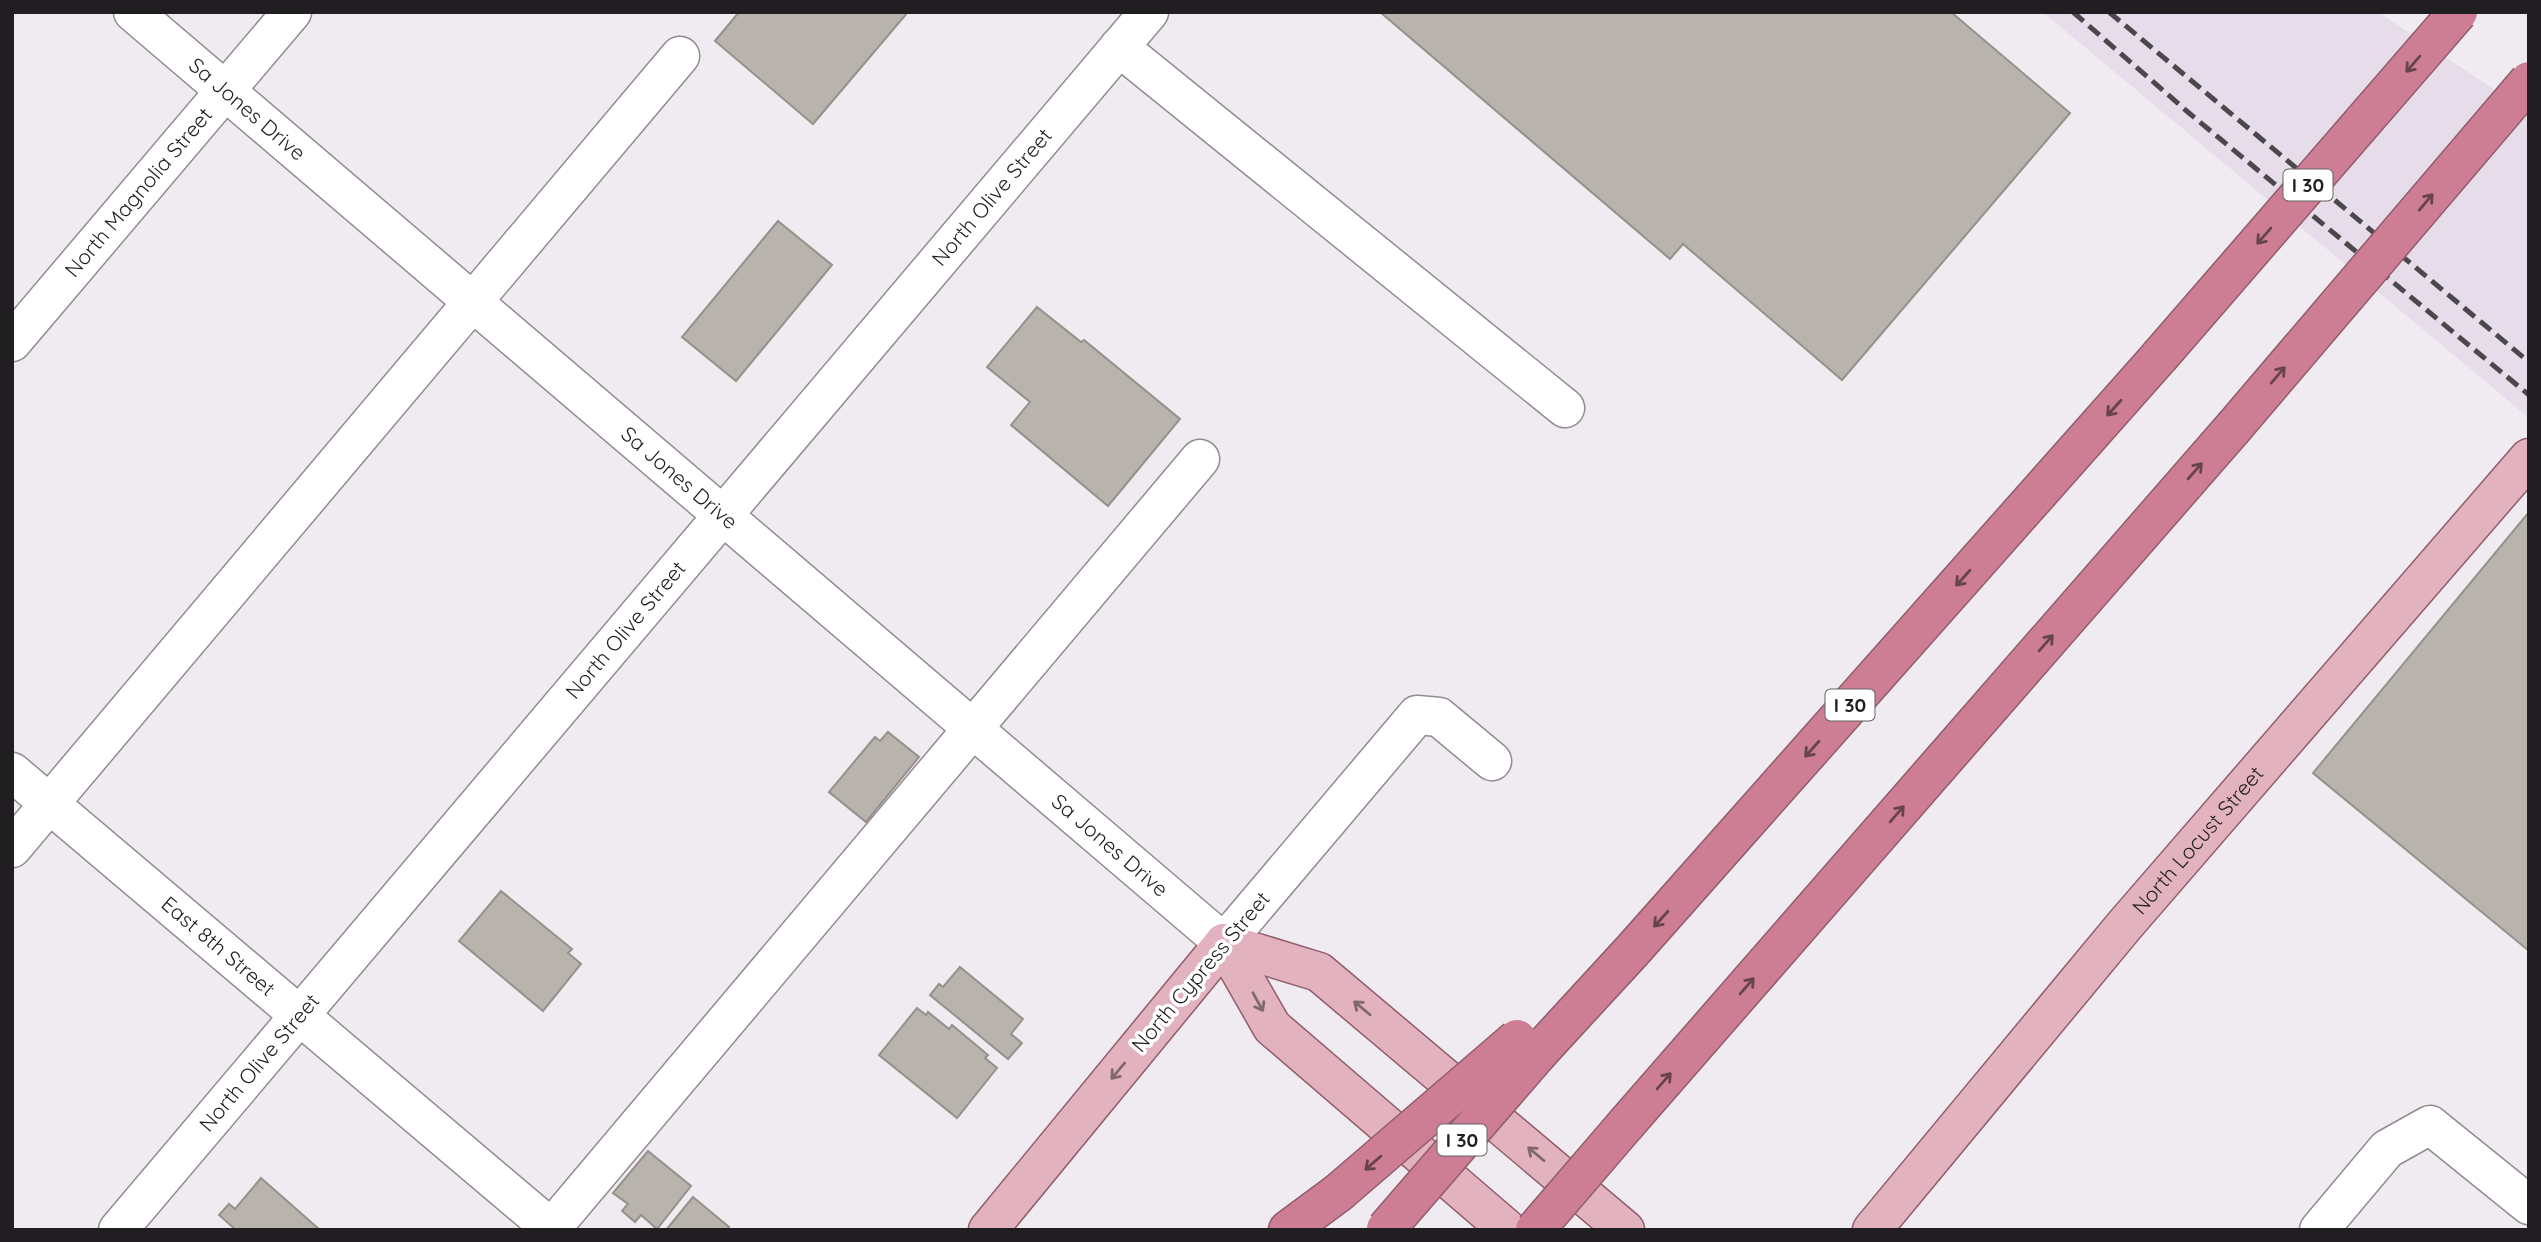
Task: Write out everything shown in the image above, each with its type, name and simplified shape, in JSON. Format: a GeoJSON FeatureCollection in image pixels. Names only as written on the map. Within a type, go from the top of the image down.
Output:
{"type":"FeatureCollection","features":[{"type":"Feature","properties":{"kind":"highway","name":"I 30"},"geometry":{"type":"LineString","coordinates":[[1385,1229],[1528,1045],[1632,951],[2159,357],[2458,12]]}},
{"type":"Feature","properties":{"kind":"highway"},"geometry":{"type":"LineString","coordinates":[[1535,1230],[2234,427],[2529,81]]}},
{"type":"Feature","properties":{"kind":"highway"},"geometry":{"type":"LineString","coordinates":[[1288,1230],[1528,1045]]}},
{"type":"Feature","properties":{"kind":"main road","name":"North Locust Street"},"geometry":{"type":"LineString","coordinates":[[1872,1230],[2124,926],[2529,458]]}},
{"type":"Feature","properties":{"kind":"main road","name":"North Cypress Street"},"geometry":{"type":"LineString","coordinates":[[988,1230],[1224,943]]}},
{"type":"Feature","properties":{"kind":"main road","name":"Sa Jones Drive"},"geometry":{"type":"LineString","coordinates":[[1224,943],[1272,1027],[1508,1230]]}},
{"type":"Feature","properties":{"kind":"main road","name":"Sa Jones Drive"},"geometry":{"type":"LineString","coordinates":[[1224,943],[1319,972],[1625,1230]]}},
{"type":"Feature","properties":{"kind":"street","name":"Sa Jones Drive"},"geometry":{"type":"LineString","coordinates":[[133,12],[1224,943]]}},
{"type":"Feature","properties":{"kind":"street","name":"North Magnolia Street"},"geometry":{"type":"LineString","coordinates":[[12,342],[292,12]]}},
{"type":"Feature","properties":{"kind":"street"},"geometry":{"type":"LineString","coordinates":[[1134,30],[1565,408]]}},
{"type":"Feature","properties":{"kind":"street","name":"North Olive Street"},"geometry":{"type":"LineString","coordinates":[[118,1230],[1134,30]]}},
{"type":"Feature","properties":{"kind":"street"},"geometry":{"type":"LineString","coordinates":[[12,848],[680,56]]}},
{"type":"Feature","properties":{"kind":"street"},"geometry":{"type":"LineString","coordinates":[[551,1229],[1200,459]]}},
{"type":"Feature","properties":{"kind":"street","name":"North Cypress Street"},"geometry":{"type":"LineString","coordinates":[[1224,943],[1417,715],[1439,717],[1492,761]]}},
{"type":"Feature","properties":{"kind":"street","name":"East 8th Street"},"geometry":{"type":"LineString","coordinates":[[12,772],[551,1229]]}},
{"type":"Feature","properties":{"kind":"street"},"geometry":{"type":"LineString","coordinates":[[2319,1230],[2387,1149],[2430,1125],[2529,1205]]}},
{"type":"Feature","properties":{"kind":"shaded area"},"geometry":{"type":"Polygon","coordinates":[[[2043,12],[2378,12],[2529,113],[2529,418],[2043,12]]]}},
{"type":"Feature","properties":{"kind":"building"},"geometry":{"type":"Polygon","coordinates":[[[739,12],[908,12],[813,124],[715,41],[739,12]]]}},
{"type":"Feature","properties":{"kind":"building"},"geometry":{"type":"Polygon","coordinates":[[[1380,12],[1951,12],[2070,113],[1842,380],[1683,244],[1670,259],[1380,12]]]}},
{"type":"Feature","properties":{"kind":"building"},"geometry":{"type":"Polygon","coordinates":[[[778,221],[832,265],[736,381],[682,337],[778,221]]]}},
{"type":"Feature","properties":{"kind":"building"},"geometry":{"type":"Polygon","coordinates":[[[1037,307],[1081,342],[1084,340],[1180,419],[1108,506],[1011,425],[1030,402],[987,367],[1037,307]]]}},
{"type":"Feature","properties":{"kind":"building"},"geometry":{"type":"Polygon","coordinates":[[[2529,512],[2529,951],[2313,773],[2529,512]]]}},
{"type":"Feature","properties":{"kind":"building"},"geometry":{"type":"Polygon","coordinates":[[[888,732],[919,757],[866,822],[829,792],[875,737],[880,741],[888,732]]]}},
{"type":"Feature","properties":{"kind":"building"},"geometry":{"type":"Polygon","coordinates":[[[501,891],[572,949],[568,953],[581,964],[543,1011],[459,941],[501,891]]]}},
{"type":"Feature","properties":{"kind":"building"},"geometry":{"type":"Polygon","coordinates":[[[960,967],[1023,1019],[1011,1034],[1022,1043],[1008,1059],[930,995],[939,984],[943,987],[960,967]]]}},
{"type":"Feature","properties":{"kind":"building"},"geometry":{"type":"Polygon","coordinates":[[[917,1008],[926,1015],[928,1012],[949,1029],[952,1025],[988,1055],[985,1058],[997,1068],[957,1118],[879,1055],[917,1008]]]}},
{"type":"Feature","properties":{"kind":"building"},"geometry":{"type":"Polygon","coordinates":[[[648,1151],[691,1186],[657,1229],[641,1215],[635,1222],[622,1211],[628,1204],[613,1193],[648,1151]]]}},
{"type":"Feature","properties":{"kind":"building"},"geometry":{"type":"Polygon","coordinates":[[[261,1178],[320,1230],[236,1230],[219,1215],[229,1204],[235,1209],[261,1178]]]}},
{"type":"Feature","properties":{"kind":"building"},"geometry":{"type":"Polygon","coordinates":[[[693,1197],[729,1227],[727,1230],[666,1230],[693,1197]]]}},
{"type":"Feature","properties":{"kind":"railway"},"geometry":{"type":"LineString","coordinates":[[2073,12],[2189,113],[2529,395]]}},
{"type":"Feature","properties":{"kind":"railway"},"geometry":{"type":"LineString","coordinates":[[2109,12],[2529,362]]}}]}
